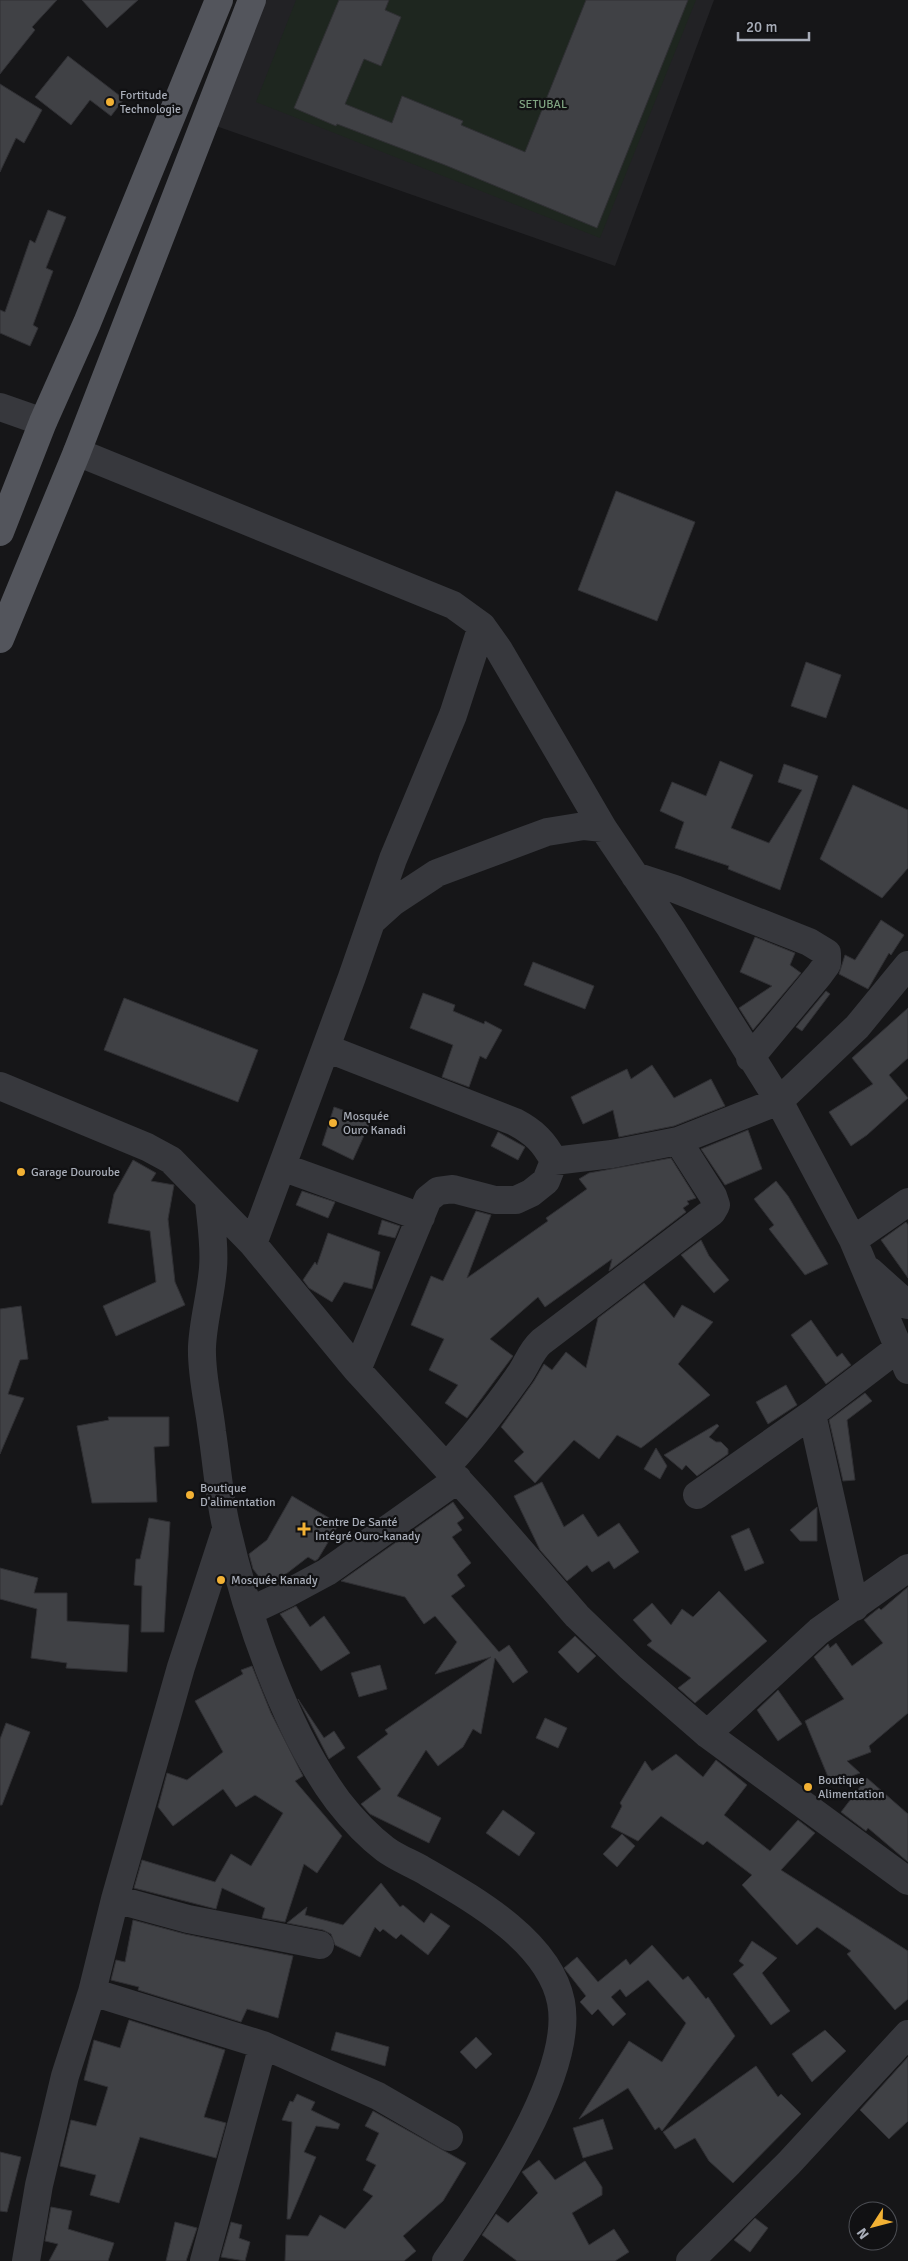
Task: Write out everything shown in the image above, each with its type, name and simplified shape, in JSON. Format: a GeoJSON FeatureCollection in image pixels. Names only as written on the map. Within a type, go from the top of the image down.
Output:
{"type":"FeatureCollection","features":[{"type":"Feature","properties":{"kind":"main road"},"geometry":{"type":"LineString","coordinates":[[0,532],[43,422],[90,314],[220,0]]}},
{"type":"Feature","properties":{"kind":"main road"},"geometry":{"type":"LineString","coordinates":[[0,639],[77,452],[252,0]]}},
{"type":"Feature","properties":{"kind":"street"},"geometry":{"type":"LineString","coordinates":[[0,407],[43,422]]}},
{"type":"Feature","properties":{"kind":"street"},"geometry":{"type":"LineString","coordinates":[[77,452],[453,605],[482,626],[499,650],[603,828],[694,965],[779,1102],[852,1240],[903,1359],[812,1414],[697,1495]]}},
{"type":"Feature","properties":{"kind":"street"},"geometry":{"type":"LineString","coordinates":[[253,1244],[373,920],[393,859],[453,715],[482,626]]}},
{"type":"Feature","properties":{"kind":"street"},"geometry":{"type":"LineString","coordinates":[[373,920],[393,902],[437,873],[547,832],[584,826],[603,828]]}},
{"type":"Feature","properties":{"kind":"street"},"geometry":{"type":"LineString","coordinates":[[635,876],[675,889],[809,942],[827,953],[827,964],[819,975],[750,1058]]}},
{"type":"Feature","properties":{"kind":"street"},"geometry":{"type":"LineString","coordinates":[[554,1161],[612,1154],[678,1141],[779,1102],[856,1027],[908,965]]}},
{"type":"Feature","properties":{"kind":"street"},"geometry":{"type":"LineString","coordinates":[[326,1048],[515,1122],[533,1132],[546,1145],[554,1161],[546,1181],[531,1193],[516,1200],[495,1200],[453,1189],[438,1192],[428,1199],[357,1370]]}},
{"type":"Feature","properties":{"kind":"street"},"geometry":{"type":"LineString","coordinates":[[0,1086],[147,1147],[177,1165],[189,1176],[209,1201],[253,1244],[357,1370],[452,1473],[577,1616],[630,1667],[707,1734],[908,1881]]}},
{"type":"Feature","properties":{"kind":"street"},"geometry":{"type":"LineString","coordinates":[[250,1611],[288,1594],[327,1572],[452,1473],[478,1430],[518,1377],[532,1351],[541,1342],[712,1212],[716,1205],[713,1196],[678,1141]]}},
{"type":"Feature","properties":{"kind":"street"},"geometry":{"type":"LineString","coordinates":[[282,1167],[421,1218]]}},
{"type":"Feature","properties":{"kind":"street"},"geometry":{"type":"LineString","coordinates":[[209,1201],[214,1265],[202,1348],[204,1380],[226,1529],[250,1611],[282,1702],[303,1742],[338,1800],[364,1832],[388,1852],[460,1892],[510,1928],[535,1950],[550,1972],[561,2003],[560,2037],[553,2074],[503,2173],[446,2261]]}},
{"type":"Feature","properties":{"kind":"street"},"geometry":{"type":"LineString","coordinates":[[852,1240],[908,1202]]}},
{"type":"Feature","properties":{"kind":"street"},"geometry":{"type":"LineString","coordinates":[[865,1268],[908,1305]]}},
{"type":"Feature","properties":{"kind":"street"},"geometry":{"type":"LineString","coordinates":[[812,1414],[855,1607]]}},
{"type":"Feature","properties":{"kind":"street"},"geometry":{"type":"LineString","coordinates":[[26,2261],[39,2185],[65,2076],[92,1992],[115,1898],[181,1667],[226,1529]]}},
{"type":"Feature","properties":{"kind":"street"},"geometry":{"type":"LineString","coordinates":[[707,1734],[819,1631],[908,1568]]}},
{"type":"Feature","properties":{"kind":"street"},"geometry":{"type":"LineString","coordinates":[[115,1898],[188,1919],[320,1945]]}},
{"type":"Feature","properties":{"kind":"street"},"geometry":{"type":"LineString","coordinates":[[92,1992],[229,2033],[263,2046],[378,2096],[449,2137]]}},
{"type":"Feature","properties":{"kind":"street"},"geometry":{"type":"LineString","coordinates":[[690,2261],[788,2164],[908,2034]]}},
{"type":"Feature","properties":{"kind":"street"},"geometry":{"type":"LineString","coordinates":[[204,2261],[263,2046]]}},
{"type":"Feature","properties":{"kind":"shaded area","name":"SETUBAL"},"geometry":{"type":"Polygon","coordinates":[[[241,0],[714,0],[615,266],[196,119],[241,0]]]}},
{"type":"Feature","properties":{"kind":"green space","name":"SETUBAL"},"geometry":{"type":"Polygon","coordinates":[[[296,0],[696,0],[600,238],[256,102],[296,0]]]}},
{"type":"Feature","properties":{"kind":"building"},"geometry":{"type":"Polygon","coordinates":[[[0,0],[57,0],[32,27],[35,30],[0,74],[0,0]]]}},
{"type":"Feature","properties":{"kind":"building"},"geometry":{"type":"Polygon","coordinates":[[[82,0],[138,0],[107,28],[82,0]]]}},
{"type":"Feature","properties":{"kind":"building"},"geometry":{"type":"Polygon","coordinates":[[[339,0],[389,0],[385,10],[401,17],[381,66],[364,59],[345,104],[392,123],[402,96],[463,121],[461,125],[525,152],[586,0],[688,0],[597,228],[445,165],[337,124],[336,126],[294,108],[339,0]]]}},
{"type":"Feature","properties":{"kind":"building"},"geometry":{"type":"Polygon","coordinates":[[[68,56],[124,99],[111,116],[90,100],[71,125],[35,97],[68,56]]]}},
{"type":"Feature","properties":{"kind":"building"},"geometry":{"type":"Polygon","coordinates":[[[0,84],[42,110],[24,143],[16,138],[0,172],[0,84]]]}},
{"type":"Feature","properties":{"kind":"building"},"geometry":{"type":"Polygon","coordinates":[[[48,210],[66,217],[46,268],[53,271],[33,325],[38,328],[30,346],[0,333],[0,310],[5,312],[30,240],[35,243],[48,210]]]}},
{"type":"Feature","properties":{"kind":"building"},"geometry":{"type":"Polygon","coordinates":[[[616,491],[695,522],[657,621],[578,590],[616,491]]]}},
{"type":"Feature","properties":{"kind":"building"},"geometry":{"type":"Polygon","coordinates":[[[806,662],[841,675],[826,718],[791,706],[806,662]]]}},
{"type":"Feature","properties":{"kind":"building"},"geometry":{"type":"Polygon","coordinates":[[[720,761],[753,775],[731,828],[769,843],[802,790],[778,782],[784,764],[818,776],[780,890],[728,869],[729,866],[675,848],[684,822],[660,811],[672,782],[706,796],[720,761]]]}},
{"type":"Feature","properties":{"kind":"building"},"geometry":{"type":"Polygon","coordinates":[[[853,785],[908,810],[908,868],[882,898],[820,859],[853,785]]]}},
{"type":"Feature","properties":{"kind":"building"},"geometry":{"type":"Polygon","coordinates":[[[881,920],[904,935],[891,955],[889,953],[868,989],[839,974],[845,955],[855,960],[881,920]]]}},
{"type":"Feature","properties":{"kind":"building"},"geometry":{"type":"Polygon","coordinates":[[[755,937],[795,953],[790,965],[801,973],[753,1030],[739,1008],[772,986],[740,972],[755,937]]]}},
{"type":"Feature","properties":{"kind":"building"},"geometry":{"type":"Polygon","coordinates":[[[533,962],[594,986],[585,1009],[524,985],[533,962]]]}},
{"type":"Feature","properties":{"kind":"building"},"geometry":{"type":"Polygon","coordinates":[[[826,991],[830,994],[802,1031],[796,1027],[826,991]]]}},
{"type":"Feature","properties":{"kind":"building"},"geometry":{"type":"Polygon","coordinates":[[[423,993],[455,1005],[453,1011],[484,1024],[485,1021],[502,1030],[486,1059],[480,1056],[469,1087],[442,1077],[453,1045],[410,1028],[423,993]]]}},
{"type":"Feature","properties":{"kind":"building"},"geometry":{"type":"Polygon","coordinates":[[[124,998],[258,1050],[238,1102],[104,1050],[124,998]]]}},
{"type":"Feature","properties":{"kind":"building"},"geometry":{"type":"Polygon","coordinates":[[[908,1008],[908,1058],[889,1075],[908,1098],[867,1135],[851,1146],[829,1112],[873,1084],[852,1058],[908,1008]]]}},
{"type":"Feature","properties":{"kind":"building"},"geometry":{"type":"Polygon","coordinates":[[[652,1065],[674,1098],[711,1079],[725,1106],[674,1126],[619,1137],[613,1110],[583,1124],[571,1097],[627,1069],[631,1079],[652,1065]]]}},
{"type":"Feature","properties":{"kind":"building"},"geometry":{"type":"Polygon","coordinates":[[[334,1107],[371,1120],[353,1160],[322,1145],[334,1107]]]}},
{"type":"Feature","properties":{"kind":"building"},"geometry":{"type":"Polygon","coordinates":[[[748,1130],[762,1169],[725,1185],[701,1149],[748,1130]]]}},
{"type":"Feature","properties":{"kind":"building"},"geometry":{"type":"Polygon","coordinates":[[[498,1132],[525,1147],[518,1160],[491,1146],[498,1132]]]}},
{"type":"Feature","properties":{"kind":"building"},"geometry":{"type":"Polygon","coordinates":[[[671,1158],[696,1198],[687,1201],[689,1204],[683,1208],[686,1212],[609,1271],[612,1259],[545,1307],[538,1297],[490,1339],[513,1356],[467,1418],[445,1403],[458,1385],[429,1370],[444,1339],[411,1325],[431,1276],[443,1281],[476,1211],[491,1215],[467,1278],[548,1221],[546,1218],[587,1189],[579,1179],[589,1173],[671,1158]]]}},
{"type":"Feature","properties":{"kind":"building"},"geometry":{"type":"Polygon","coordinates":[[[133,1160],[156,1173],[151,1181],[174,1185],[168,1219],[175,1282],[185,1305],[116,1336],[103,1306],[156,1282],[150,1231],[108,1223],[114,1194],[133,1160]]]}},
{"type":"Feature","properties":{"kind":"building"},"geometry":{"type":"Polygon","coordinates":[[[776,1181],[788,1196],[828,1264],[805,1275],[769,1229],[774,1225],[754,1199],[776,1181]]]}},
{"type":"Feature","properties":{"kind":"building"},"geometry":{"type":"Polygon","coordinates":[[[302,1191],[335,1202],[328,1218],[296,1205],[302,1191]]]}},
{"type":"Feature","properties":{"kind":"building"},"geometry":{"type":"Polygon","coordinates":[[[382,1220],[400,1226],[395,1238],[378,1234],[382,1220]]]}},
{"type":"Feature","properties":{"kind":"building"},"geometry":{"type":"Polygon","coordinates":[[[906,1222],[908,1225],[908,1278],[881,1240],[906,1222]]]}},
{"type":"Feature","properties":{"kind":"building"},"geometry":{"type":"Polygon","coordinates":[[[328,1233],[380,1252],[372,1289],[344,1282],[332,1302],[309,1288],[303,1280],[315,1262],[317,1265],[328,1233]]]}},
{"type":"Feature","properties":{"kind":"building"},"geometry":{"type":"Polygon","coordinates":[[[701,1240],[709,1256],[729,1280],[714,1293],[681,1255],[701,1240]]]}},
{"type":"Feature","properties":{"kind":"building"},"geometry":{"type":"Polygon","coordinates":[[[644,1283],[674,1318],[682,1305],[713,1322],[678,1364],[710,1395],[641,1448],[617,1435],[599,1459],[574,1440],[535,1483],[514,1461],[524,1452],[501,1427],[544,1364],[552,1370],[566,1352],[586,1368],[598,1318],[644,1283]]]}},
{"type":"Feature","properties":{"kind":"building"},"geometry":{"type":"Polygon","coordinates":[[[21,1306],[28,1359],[20,1360],[8,1394],[24,1398],[0,1454],[0,1309],[21,1306]]]}},
{"type":"Feature","properties":{"kind":"building"},"geometry":{"type":"Polygon","coordinates":[[[811,1320],[837,1357],[842,1353],[851,1365],[826,1384],[791,1335],[811,1320]]]}},
{"type":"Feature","properties":{"kind":"building"},"geometry":{"type":"Polygon","coordinates":[[[786,1385],[797,1405],[768,1424],[756,1402],[786,1385]]]}},
{"type":"Feature","properties":{"kind":"building"},"geometry":{"type":"Polygon","coordinates":[[[865,1393],[872,1401],[847,1420],[855,1480],[843,1481],[829,1420],[865,1393]]]}},
{"type":"Feature","properties":{"kind":"building"},"geometry":{"type":"Polygon","coordinates":[[[108,1417],[169,1417],[169,1446],[154,1447],[157,1502],[92,1503],[77,1426],[109,1420],[108,1417]]]}},
{"type":"Feature","properties":{"kind":"building"},"geometry":{"type":"Polygon","coordinates":[[[717,1424],[719,1426],[709,1437],[716,1442],[721,1442],[728,1449],[728,1454],[697,1476],[686,1465],[682,1470],[664,1455],[717,1424]]]}},
{"type":"Feature","properties":{"kind":"building"},"geometry":{"type":"Polygon","coordinates":[[[656,1448],[667,1466],[660,1479],[644,1469],[656,1448]]]}},
{"type":"Feature","properties":{"kind":"building"},"geometry":{"type":"Polygon","coordinates":[[[542,1482],[564,1527],[583,1514],[598,1537],[619,1523],[639,1552],[614,1569],[609,1561],[592,1572],[587,1565],[567,1581],[540,1550],[514,1496],[542,1482]]]}},
{"type":"Feature","properties":{"kind":"building"},"geometry":{"type":"Polygon","coordinates":[[[292,1496],[339,1524],[318,1559],[315,1561],[308,1557],[277,1581],[266,1586],[253,1569],[249,1554],[267,1540],[292,1496]]]}},
{"type":"Feature","properties":{"kind":"building"},"geometry":{"type":"Polygon","coordinates":[[[453,1502],[464,1518],[457,1523],[462,1530],[452,1537],[471,1563],[457,1575],[465,1586],[451,1596],[499,1652],[509,1645],[528,1672],[513,1683],[495,1658],[481,1734],[473,1729],[463,1747],[438,1766],[426,1750],[397,1796],[441,1818],[429,1843],[370,1814],[361,1804],[381,1789],[357,1757],[388,1734],[385,1730],[491,1657],[435,1674],[457,1642],[435,1616],[424,1624],[405,1597],[341,1581],[453,1502]]]}},
{"type":"Feature","properties":{"kind":"building"},"geometry":{"type":"Polygon","coordinates":[[[817,1507],[817,1541],[800,1541],[790,1530],[817,1507]]]}},
{"type":"Feature","properties":{"kind":"building"},"geometry":{"type":"Polygon","coordinates":[[[149,1518],[170,1522],[164,1632],[141,1632],[142,1586],[134,1585],[136,1559],[140,1559],[149,1518]]]}},
{"type":"Feature","properties":{"kind":"building"},"geometry":{"type":"Polygon","coordinates":[[[749,1528],[764,1563],[745,1571],[731,1536],[749,1528]]]}},
{"type":"Feature","properties":{"kind":"building"},"geometry":{"type":"Polygon","coordinates":[[[0,1568],[38,1578],[34,1593],[67,1593],[67,1621],[129,1625],[127,1672],[66,1668],[67,1663],[31,1658],[37,1609],[0,1599],[0,1568]]]}},
{"type":"Feature","properties":{"kind":"building"},"geometry":{"type":"Polygon","coordinates":[[[908,1587],[908,1713],[869,1746],[871,1752],[847,1761],[860,1773],[831,1784],[805,1721],[844,1699],[814,1657],[828,1644],[830,1648],[836,1643],[852,1666],[883,1643],[864,1620],[879,1608],[881,1610],[908,1587]]]}},
{"type":"Feature","properties":{"kind":"building"},"geometry":{"type":"Polygon","coordinates":[[[719,1591],[767,1641],[695,1703],[678,1688],[691,1678],[647,1645],[652,1641],[633,1620],[652,1603],[671,1625],[682,1609],[693,1617],[719,1591]]]}},
{"type":"Feature","properties":{"kind":"building"},"geometry":{"type":"Polygon","coordinates":[[[296,1606],[310,1627],[324,1616],[350,1653],[321,1671],[280,1614],[296,1606]]]}},
{"type":"Feature","properties":{"kind":"building"},"geometry":{"type":"Polygon","coordinates":[[[575,1636],[596,1656],[578,1673],[558,1652],[575,1636]]]}},
{"type":"Feature","properties":{"kind":"building"},"geometry":{"type":"Polygon","coordinates":[[[380,1665],[387,1689],[359,1697],[351,1673],[380,1665]]]}},
{"type":"Feature","properties":{"kind":"building"},"geometry":{"type":"Polygon","coordinates":[[[252,1666],[271,1713],[303,1776],[295,1781],[342,1836],[317,1873],[304,1864],[285,1922],[262,1918],[265,1908],[222,1888],[216,1909],[134,1888],[142,1860],[215,1882],[231,1854],[251,1866],[283,1813],[255,1795],[236,1807],[223,1789],[173,1826],[158,1807],[167,1773],[187,1780],[223,1752],[195,1701],[243,1674],[241,1670],[252,1666]]]}},
{"type":"Feature","properties":{"kind":"building"},"geometry":{"type":"Polygon","coordinates":[[[778,1690],[802,1724],[778,1741],[757,1710],[778,1690]]]}},
{"type":"Feature","properties":{"kind":"building"},"geometry":{"type":"Polygon","coordinates":[[[298,1699],[324,1738],[334,1731],[345,1748],[329,1759],[298,1699]]]}},
{"type":"Feature","properties":{"kind":"building"},"geometry":{"type":"Polygon","coordinates":[[[545,1718],[567,1728],[558,1748],[536,1738],[545,1718]]]}},
{"type":"Feature","properties":{"kind":"building"},"geometry":{"type":"Polygon","coordinates":[[[6,1723],[30,1732],[2,1805],[0,1805],[0,1739],[6,1723]]]}},
{"type":"Feature","properties":{"kind":"building"},"geometry":{"type":"Polygon","coordinates":[[[676,1754],[703,1777],[716,1760],[747,1785],[724,1815],[770,1851],[798,1820],[815,1833],[781,1870],[908,1951],[908,1999],[895,2010],[847,1954],[851,1951],[817,1927],[797,1945],[742,1885],[752,1875],[707,1841],[703,1845],[661,1816],[638,1841],[611,1827],[622,1806],[620,1803],[645,1761],[652,1771],[676,1754]]]}},
{"type":"Feature","properties":{"kind":"building"},"geometry":{"type":"Polygon","coordinates":[[[867,1778],[908,1814],[908,1862],[868,1828],[866,1831],[841,1812],[867,1778]]]}},
{"type":"Feature","properties":{"kind":"building"},"geometry":{"type":"Polygon","coordinates":[[[503,1810],[535,1833],[519,1856],[486,1833],[503,1810]]]}},
{"type":"Feature","properties":{"kind":"building"},"geometry":{"type":"Polygon","coordinates":[[[622,1834],[635,1846],[617,1867],[603,1854],[622,1834]]]}},
{"type":"Feature","properties":{"kind":"building"},"geometry":{"type":"Polygon","coordinates":[[[381,1883],[400,1907],[403,1905],[424,1923],[431,1913],[450,1926],[428,1955],[401,1934],[396,1939],[383,1929],[380,1932],[375,1927],[360,1957],[335,1945],[331,1934],[323,1930],[287,1923],[307,1907],[305,1915],[343,1925],[381,1883]]]}},
{"type":"Feature","properties":{"kind":"building"},"geometry":{"type":"Polygon","coordinates":[[[133,1920],[185,1934],[293,1956],[278,2018],[247,2009],[241,2022],[138,1990],[139,1987],[111,1980],[116,1960],[125,1962],[133,1920]]]}},
{"type":"Feature","properties":{"kind":"building"},"geometry":{"type":"Polygon","coordinates":[[[752,1941],[777,1958],[762,1973],[790,2011],[771,2025],[733,1974],[744,1965],[739,1961],[752,1941]]]}},
{"type":"Feature","properties":{"kind":"building"},"geometry":{"type":"Polygon","coordinates":[[[652,1945],[683,1980],[688,1976],[706,1999],[708,1997],[735,2036],[662,2131],[659,2127],[655,2130],[628,2088],[579,2119],[629,2041],[662,2062],[686,2023],[648,1980],[626,1997],[620,1989],[611,1997],[626,2014],[613,2026],[598,2009],[592,2015],[580,2002],[586,1996],[564,1968],[577,1957],[598,1982],[626,1959],[630,1965],[652,1945]]]}},
{"type":"Feature","properties":{"kind":"building"},"geometry":{"type":"Polygon","coordinates":[[[129,2020],[225,2050],[204,2117],[226,2123],[216,2158],[140,2137],[119,2203],[90,2195],[96,2175],[60,2166],[71,2120],[96,2126],[108,2087],[84,2080],[94,2040],[120,2048],[129,2020]]]}},
{"type":"Feature","properties":{"kind":"building"},"geometry":{"type":"Polygon","coordinates":[[[825,2030],[846,2051],[812,2082],[792,2054],[825,2030]]]}},
{"type":"Feature","properties":{"kind":"building"},"geometry":{"type":"Polygon","coordinates":[[[336,2032],[389,2047],[385,2066],[331,2050],[336,2032]]]}},
{"type":"Feature","properties":{"kind":"building"},"geometry":{"type":"Polygon","coordinates":[[[476,2037],[492,2054],[476,2069],[460,2052],[476,2037]]]}},
{"type":"Feature","properties":{"kind":"building"},"geometry":{"type":"Polygon","coordinates":[[[908,2057],[908,2121],[889,2139],[860,2110],[908,2057]]]}},
{"type":"Feature","properties":{"kind":"building"},"geometry":{"type":"Polygon","coordinates":[[[756,2066],[778,2097],[781,2094],[801,2114],[733,2183],[709,2161],[695,2138],[675,2149],[663,2132],[756,2066]]]}},
{"type":"Feature","properties":{"kind":"building"},"geometry":{"type":"Polygon","coordinates":[[[297,2094],[315,2102],[311,2110],[340,2124],[338,2129],[316,2126],[304,2152],[316,2157],[290,2219],[287,2219],[292,2122],[282,2120],[290,2101],[293,2102],[297,2094]]]}},
{"type":"Feature","properties":{"kind":"building"},"geometry":{"type":"Polygon","coordinates":[[[373,2111],[466,2163],[443,2201],[403,2236],[416,2251],[404,2261],[285,2261],[286,2235],[308,2236],[320,2215],[345,2229],[373,2196],[363,2190],[376,2165],[366,2160],[379,2133],[365,2126],[373,2111]]]}},
{"type":"Feature","properties":{"kind":"building"},"geometry":{"type":"Polygon","coordinates":[[[603,2119],[613,2149],[583,2158],[573,2128],[603,2119]]]}},
{"type":"Feature","properties":{"kind":"building"},"geometry":{"type":"Polygon","coordinates":[[[0,2152],[21,2157],[7,2212],[0,2211],[0,2152]]]}},
{"type":"Feature","properties":{"kind":"building"},"geometry":{"type":"Polygon","coordinates":[[[539,2160],[555,2180],[585,2161],[602,2187],[602,2195],[572,2213],[589,2245],[614,2229],[629,2252],[615,2261],[517,2261],[482,2235],[496,2214],[508,2223],[538,2193],[522,2172],[539,2160]]]}},
{"type":"Feature","properties":{"kind":"building"},"geometry":{"type":"Polygon","coordinates":[[[51,2207],[72,2211],[68,2229],[114,2243],[108,2261],[49,2261],[58,2244],[45,2241],[51,2207]]]}},
{"type":"Feature","properties":{"kind":"building"},"geometry":{"type":"Polygon","coordinates":[[[755,2218],[768,2228],[750,2252],[734,2240],[755,2218]]]}},
{"type":"Feature","properties":{"kind":"building"},"geometry":{"type":"Polygon","coordinates":[[[175,2222],[197,2228],[186,2261],[166,2261],[175,2222]]]}},
{"type":"Feature","properties":{"kind":"building"},"geometry":{"type":"Polygon","coordinates":[[[231,2222],[242,2225],[239,2238],[250,2242],[245,2261],[221,2257],[231,2222]]]}},
{"type":"Feature","properties":{"kind":"place","name":"Fortitude Technologie"},"geometry":{"type":"Point","coordinates":[110,102]}},
{"type":"Feature","properties":{"kind":"place","name":"Mosquée Ouro Kanadi"},"geometry":{"type":"Point","coordinates":[333,1123]}},
{"type":"Feature","properties":{"kind":"place","name":"Garage Douroube"},"geometry":{"type":"Point","coordinates":[21,1172]}},
{"type":"Feature","properties":{"kind":"place","name":"Boutique D'alimentation"},"geometry":{"type":"Point","coordinates":[190,1495]}},
{"type":"Feature","properties":{"kind":"place","name":"Centre De Santé Intégré Ouro-kanady"},"geometry":{"type":"Point","coordinates":[304,1529]}},
{"type":"Feature","properties":{"kind":"place","name":"Mosquée Kanady"},"geometry":{"type":"Point","coordinates":[221,1580]}},
{"type":"Feature","properties":{"kind":"place","name":"Boutique Alimentation"},"geometry":{"type":"Point","coordinates":[808,1787]}}]}
